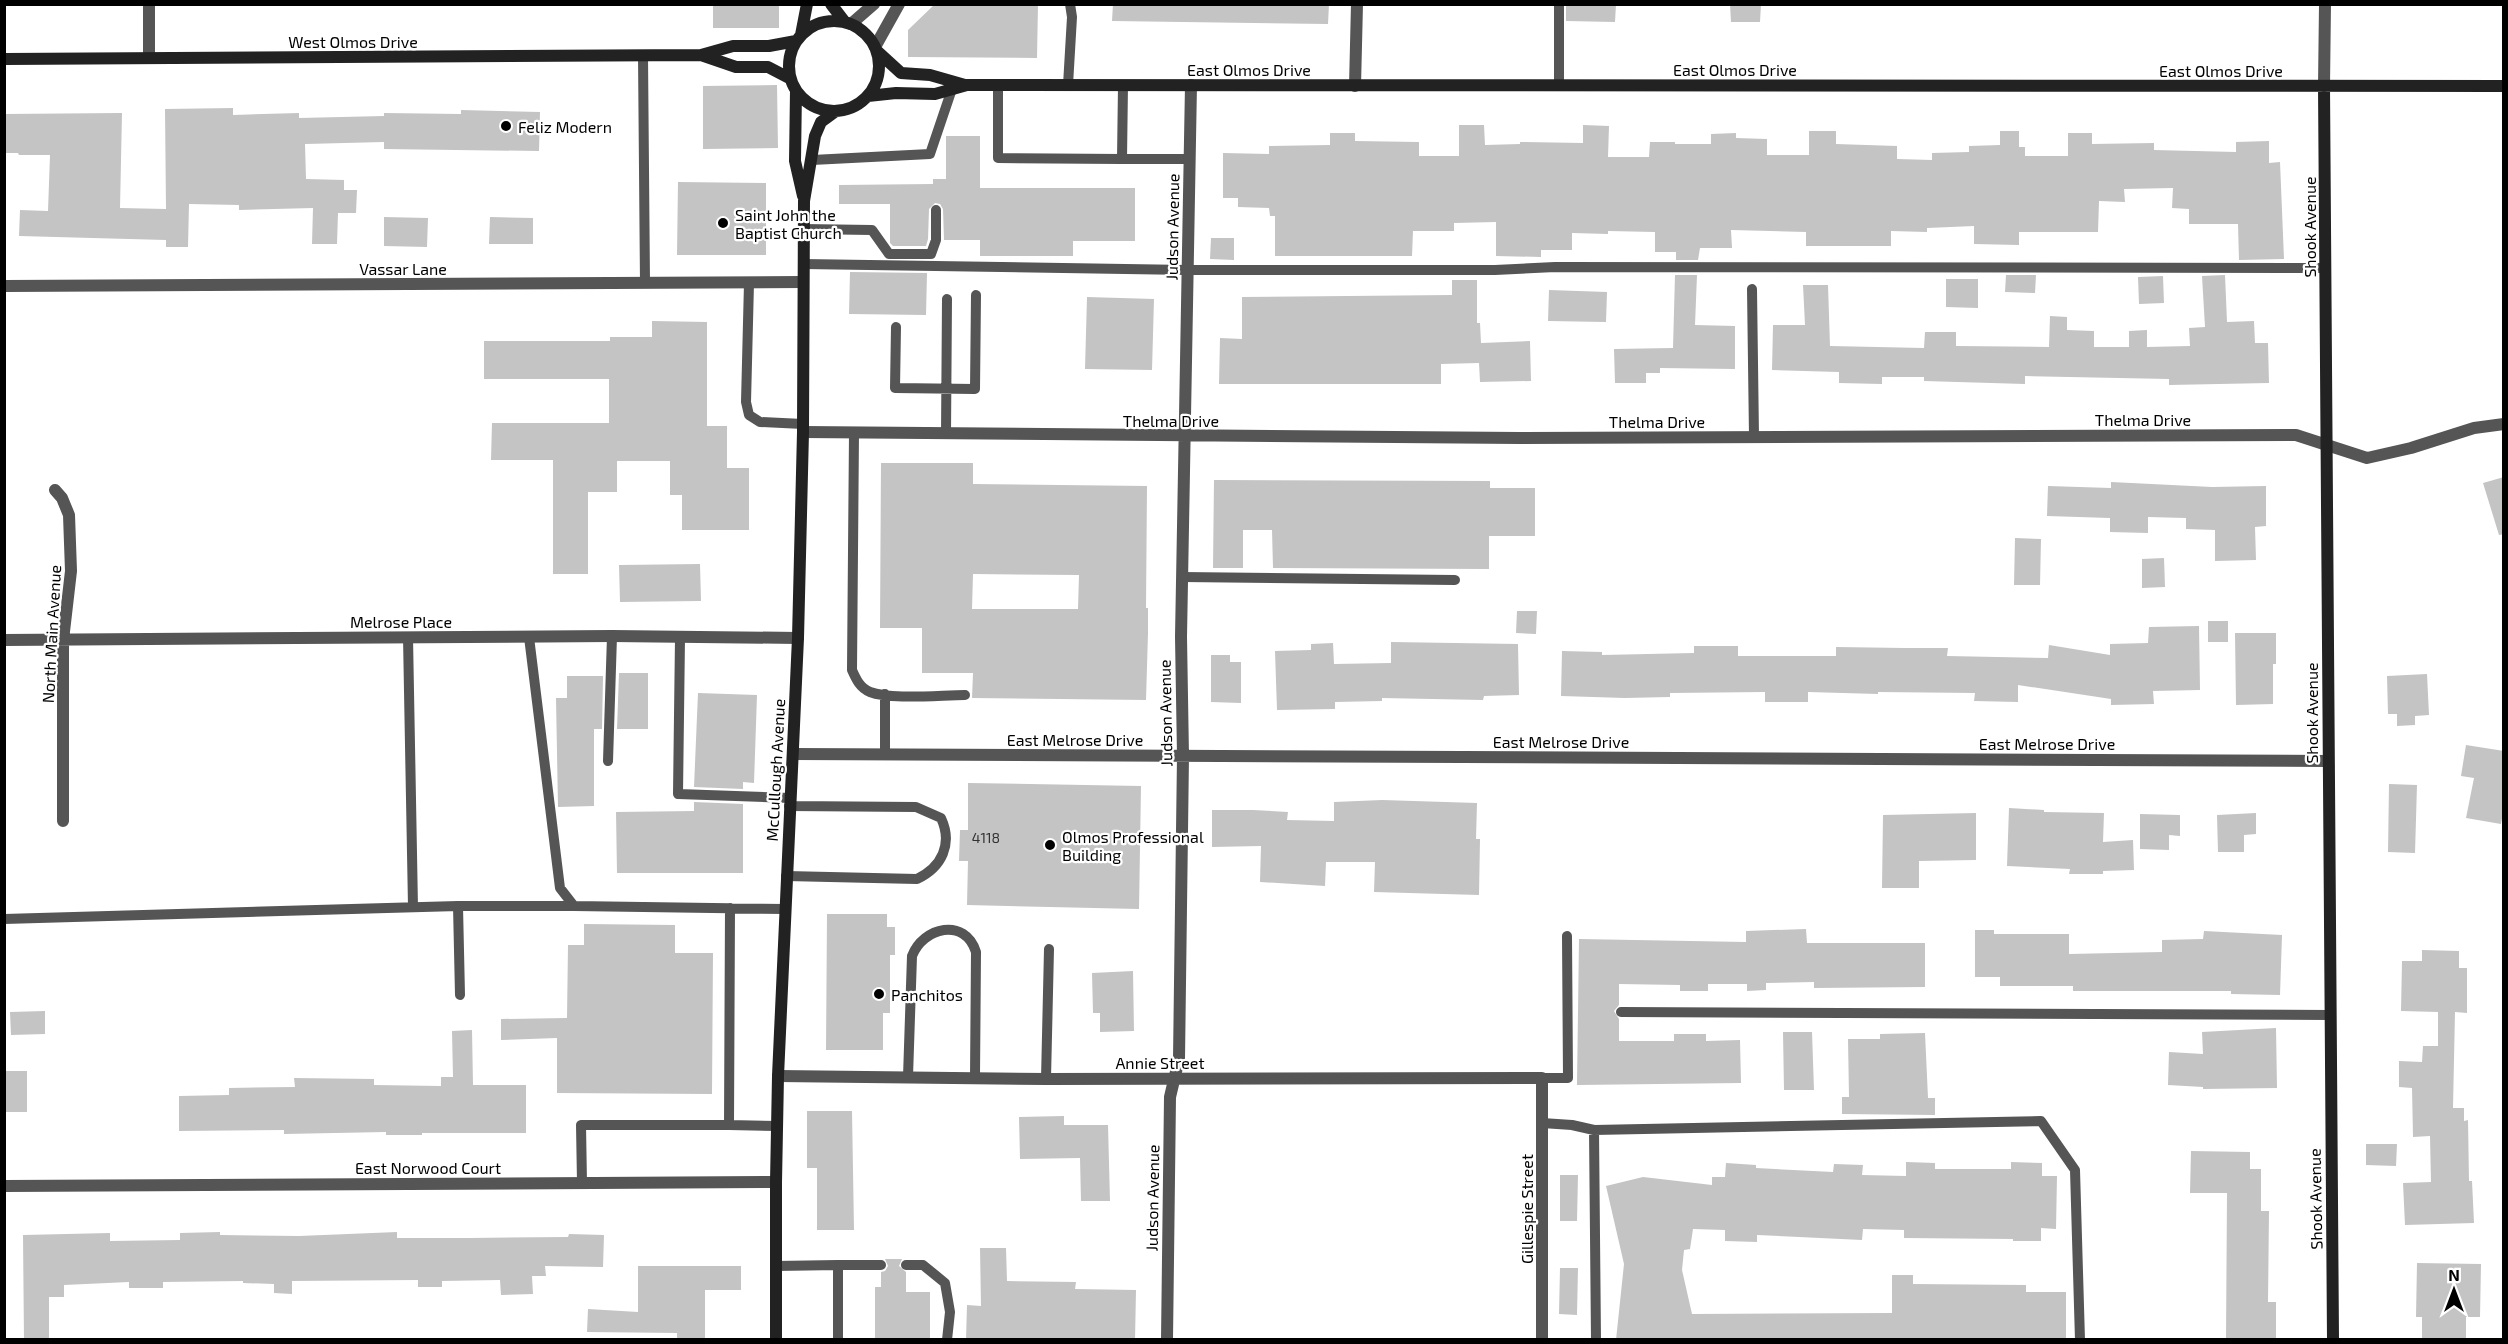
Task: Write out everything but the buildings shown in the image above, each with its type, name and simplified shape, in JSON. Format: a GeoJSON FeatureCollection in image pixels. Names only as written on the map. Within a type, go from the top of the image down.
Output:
{"type":"FeatureCollection","features":[{"type":"Feature","properties":{"kind":"street"},"geometry":{"type":"LineString","coordinates":[[148,58],[149,4]]}},
{"type":"Feature","properties":{"kind":"street"},"geometry":{"type":"LineString","coordinates":[[807,4],[798,38],[790,56],[793,84],[813,106],[836,111],[848,109],[868,96],[879,75],[877,49],[899,4]]}},
{"type":"Feature","properties":{"kind":"street"},"geometry":{"type":"LineString","coordinates":[[831,4],[848,22],[865,32],[877,49]]}},
{"type":"Feature","properties":{"kind":"street"},"geometry":{"type":"LineString","coordinates":[[798,38],[821,22],[848,22],[874,4]]}},
{"type":"Feature","properties":{"kind":"street"},"geometry":{"type":"LineString","coordinates":[[1355,86],[1357,4]]}},
{"type":"Feature","properties":{"kind":"street"},"geometry":{"type":"LineString","coordinates":[[2324,86],[2325,4]]}},
{"type":"Feature","properties":{"kind":"street","name":"West Olmos Drive"},"geometry":{"type":"LineString","coordinates":[[4,59],[701,55],[733,46],[769,46],[798,38]]}},
{"type":"Feature","properties":{"kind":"street","name":"East Olmos Drive"},"geometry":{"type":"LineString","coordinates":[[877,49],[901,73],[930,75],[966,85],[2504,86]]}},
{"type":"Feature","properties":{"kind":"street","name":"West Olmos Drive"},"geometry":{"type":"LineString","coordinates":[[701,55],[736,67],[768,67],[793,84]]}},
{"type":"Feature","properties":{"kind":"street","name":"McCullough Avenue"},"geometry":{"type":"LineString","coordinates":[[793,84],[795,161],[804,201]]}},
{"type":"Feature","properties":{"kind":"street","name":"East Olmos Drive"},"geometry":{"type":"LineString","coordinates":[[868,96],[896,93],[935,94],[966,85]]}},
{"type":"Feature","properties":{"kind":"street","name":"Judson Avenue"},"geometry":{"type":"LineString","coordinates":[[1167,1340],[1170,1097],[1179,1059],[1183,756],[1182,577],[1191,85]]}},
{"type":"Feature","properties":{"kind":"street","name":"Shook Avenue"},"geometry":{"type":"LineString","coordinates":[[2324,86],[2333,1340]]}},
{"type":"Feature","properties":{"kind":"street","name":"McCullough Avenue"},"geometry":{"type":"LineString","coordinates":[[776,1340],[778,1076],[798,638],[803,428],[804,201],[815,135],[821,122],[836,111]]}},
{"type":"Feature","properties":{"kind":"street","name":"Vassar Lane"},"geometry":{"type":"LineString","coordinates":[[4,286],[802,282]]}},
{"type":"Feature","properties":{"kind":"street","name":"Thelma Drive"},"geometry":{"type":"LineString","coordinates":[[803,428],[854,433],[1186,436],[2296,435],[2367,458],[2411,448],[2474,428],[2504,424]]}},
{"type":"Feature","properties":{"kind":"street","name":"North Main Avenue"},"geometry":{"type":"LineString","coordinates":[[55,490],[62,498],[69,516],[71,570],[63,640],[63,821]]}},
{"type":"Feature","properties":{"kind":"street","name":"Melrose Place"},"geometry":{"type":"LineString","coordinates":[[4,640],[612,636],[798,638]]}},
{"type":"Feature","properties":{"kind":"street","name":"East Melrose Drive"},"geometry":{"type":"LineString","coordinates":[[793,754],[2328,761]]}},
{"type":"Feature","properties":{"kind":"street","name":"Annie Street"},"geometry":{"type":"LineString","coordinates":[[778,1076],[1046,1079],[1542,1078]]}},
{"type":"Feature","properties":{"kind":"street","name":"Gillespie Street"},"geometry":{"type":"LineString","coordinates":[[1542,1078],[1542,1340]]}},
{"type":"Feature","properties":{"kind":"street","name":"East Norwood Court"},"geometry":{"type":"LineString","coordinates":[[4,1186],[776,1182]]}},
{"type":"Feature","properties":{"kind":"lane"},"geometry":{"type":"LineString","coordinates":[[1068,85],[1072,17],[1070,4]]}},
{"type":"Feature","properties":{"kind":"lane"},"geometry":{"type":"LineString","coordinates":[[1559,4],[1559,86]]}},
{"type":"Feature","properties":{"kind":"lane"},"geometry":{"type":"LineString","coordinates":[[643,56],[645,283]]}},
{"type":"Feature","properties":{"kind":"lane"},"geometry":{"type":"LineString","coordinates":[[998,85],[998,158],[1190,159]]}},
{"type":"Feature","properties":{"kind":"lane"},"geometry":{"type":"LineString","coordinates":[[1122,159],[1123,85]]}},
{"type":"Feature","properties":{"kind":"lane"},"geometry":{"type":"LineString","coordinates":[[812,160],[930,154],[952,90]]}},
{"type":"Feature","properties":{"kind":"lane"},"geometry":{"type":"LineString","coordinates":[[803,230],[872,230],[889,254],[924,259],[931,254],[936,240],[936,210]]}},
{"type":"Feature","properties":{"kind":"lane"},"geometry":{"type":"LineString","coordinates":[[803,264],[924,259],[1188,270],[1495,270],[1556,267],[2326,268]]}},
{"type":"Feature","properties":{"kind":"lane"},"geometry":{"type":"LineString","coordinates":[[749,283],[746,402],[749,415],[760,422],[803,428]]}},
{"type":"Feature","properties":{"kind":"lane"},"geometry":{"type":"LineString","coordinates":[[1752,289],[1754,437]]}},
{"type":"Feature","properties":{"kind":"lane"},"geometry":{"type":"LineString","coordinates":[[896,327],[895,388],[975,389],[976,295]]}},
{"type":"Feature","properties":{"kind":"lane"},"geometry":{"type":"LineString","coordinates":[[946,434],[947,299]]}},
{"type":"Feature","properties":{"kind":"lane"},"geometry":{"type":"LineString","coordinates":[[854,433],[852,670],[858,684],[869,691],[885,694],[965,695]]}},
{"type":"Feature","properties":{"kind":"lane"},"geometry":{"type":"LineString","coordinates":[[1182,577],[1455,580]]}},
{"type":"Feature","properties":{"kind":"lane"},"geometry":{"type":"LineString","coordinates":[[609,761],[612,636]]}},
{"type":"Feature","properties":{"kind":"lane"},"geometry":{"type":"LineString","coordinates":[[408,637],[413,907]]}},
{"type":"Feature","properties":{"kind":"lane"},"geometry":{"type":"LineString","coordinates":[[529,637],[560,888],[574,906]]}},
{"type":"Feature","properties":{"kind":"lane"},"geometry":{"type":"LineString","coordinates":[[680,638],[678,794],[790,802],[916,807],[941,818],[946,830],[942,858],[930,873],[917,879],[786,876]]}},
{"type":"Feature","properties":{"kind":"lane"},"geometry":{"type":"LineString","coordinates":[[885,694],[885,754]]}},
{"type":"Feature","properties":{"kind":"lane"},"geometry":{"type":"LineString","coordinates":[[458,906],[460,995]]}},
{"type":"Feature","properties":{"kind":"lane"},"geometry":{"type":"LineString","coordinates":[[4,919],[458,906],[785,909]]}},
{"type":"Feature","properties":{"kind":"lane"},"geometry":{"type":"LineString","coordinates":[[729,1125],[730,908]]}},
{"type":"Feature","properties":{"kind":"lane"},"geometry":{"type":"LineString","coordinates":[[908,1077],[912,956],[916,946],[923,938],[943,930],[956,931],[965,936],[973,942],[976,952],[975,1077]]}},
{"type":"Feature","properties":{"kind":"lane"},"geometry":{"type":"LineString","coordinates":[[1542,1078],[1568,1078],[1567,936]]}},
{"type":"Feature","properties":{"kind":"lane"},"geometry":{"type":"LineString","coordinates":[[1046,1079],[1049,949]]}},
{"type":"Feature","properties":{"kind":"lane"},"geometry":{"type":"LineString","coordinates":[[1621,1012],[2330,1015]]}},
{"type":"Feature","properties":{"kind":"lane"},"geometry":{"type":"LineString","coordinates":[[1542,1123],[1594,1130],[2041,1121],[2075,1170],[2080,1340]]}},
{"type":"Feature","properties":{"kind":"lane"},"geometry":{"type":"LineString","coordinates":[[582,1183],[581,1125],[777,1126]]}},
{"type":"Feature","properties":{"kind":"lane"},"geometry":{"type":"LineString","coordinates":[[1594,1130],[1596,1340]]}},
{"type":"Feature","properties":{"kind":"lane"},"geometry":{"type":"LineString","coordinates":[[906,1265],[923,1264],[945,1283],[950,1312],[946,1340]]}},
{"type":"Feature","properties":{"kind":"lane"},"geometry":{"type":"LineString","coordinates":[[838,1265],[838,1340]]}},
{"type":"Feature","properties":{"kind":"lane"},"geometry":{"type":"LineString","coordinates":[[776,1266],[881,1265]]}},
{"type":"Feature","properties":{"kind":"place","name":"Feliz Modern"},"geometry":{"type":"Point","coordinates":[506,126]}},
{"type":"Feature","properties":{"kind":"place","name":"Saint John the Baptist Church"},"geometry":{"type":"Point","coordinates":[723,223]}},
{"type":"Feature","properties":{"kind":"place","name":"Olmos Professional Building"},"geometry":{"type":"Point","coordinates":[1050,845]}},
{"type":"Feature","properties":{"kind":"place","name":"Panchitos"},"geometry":{"type":"Point","coordinates":[879,994]}}]}
